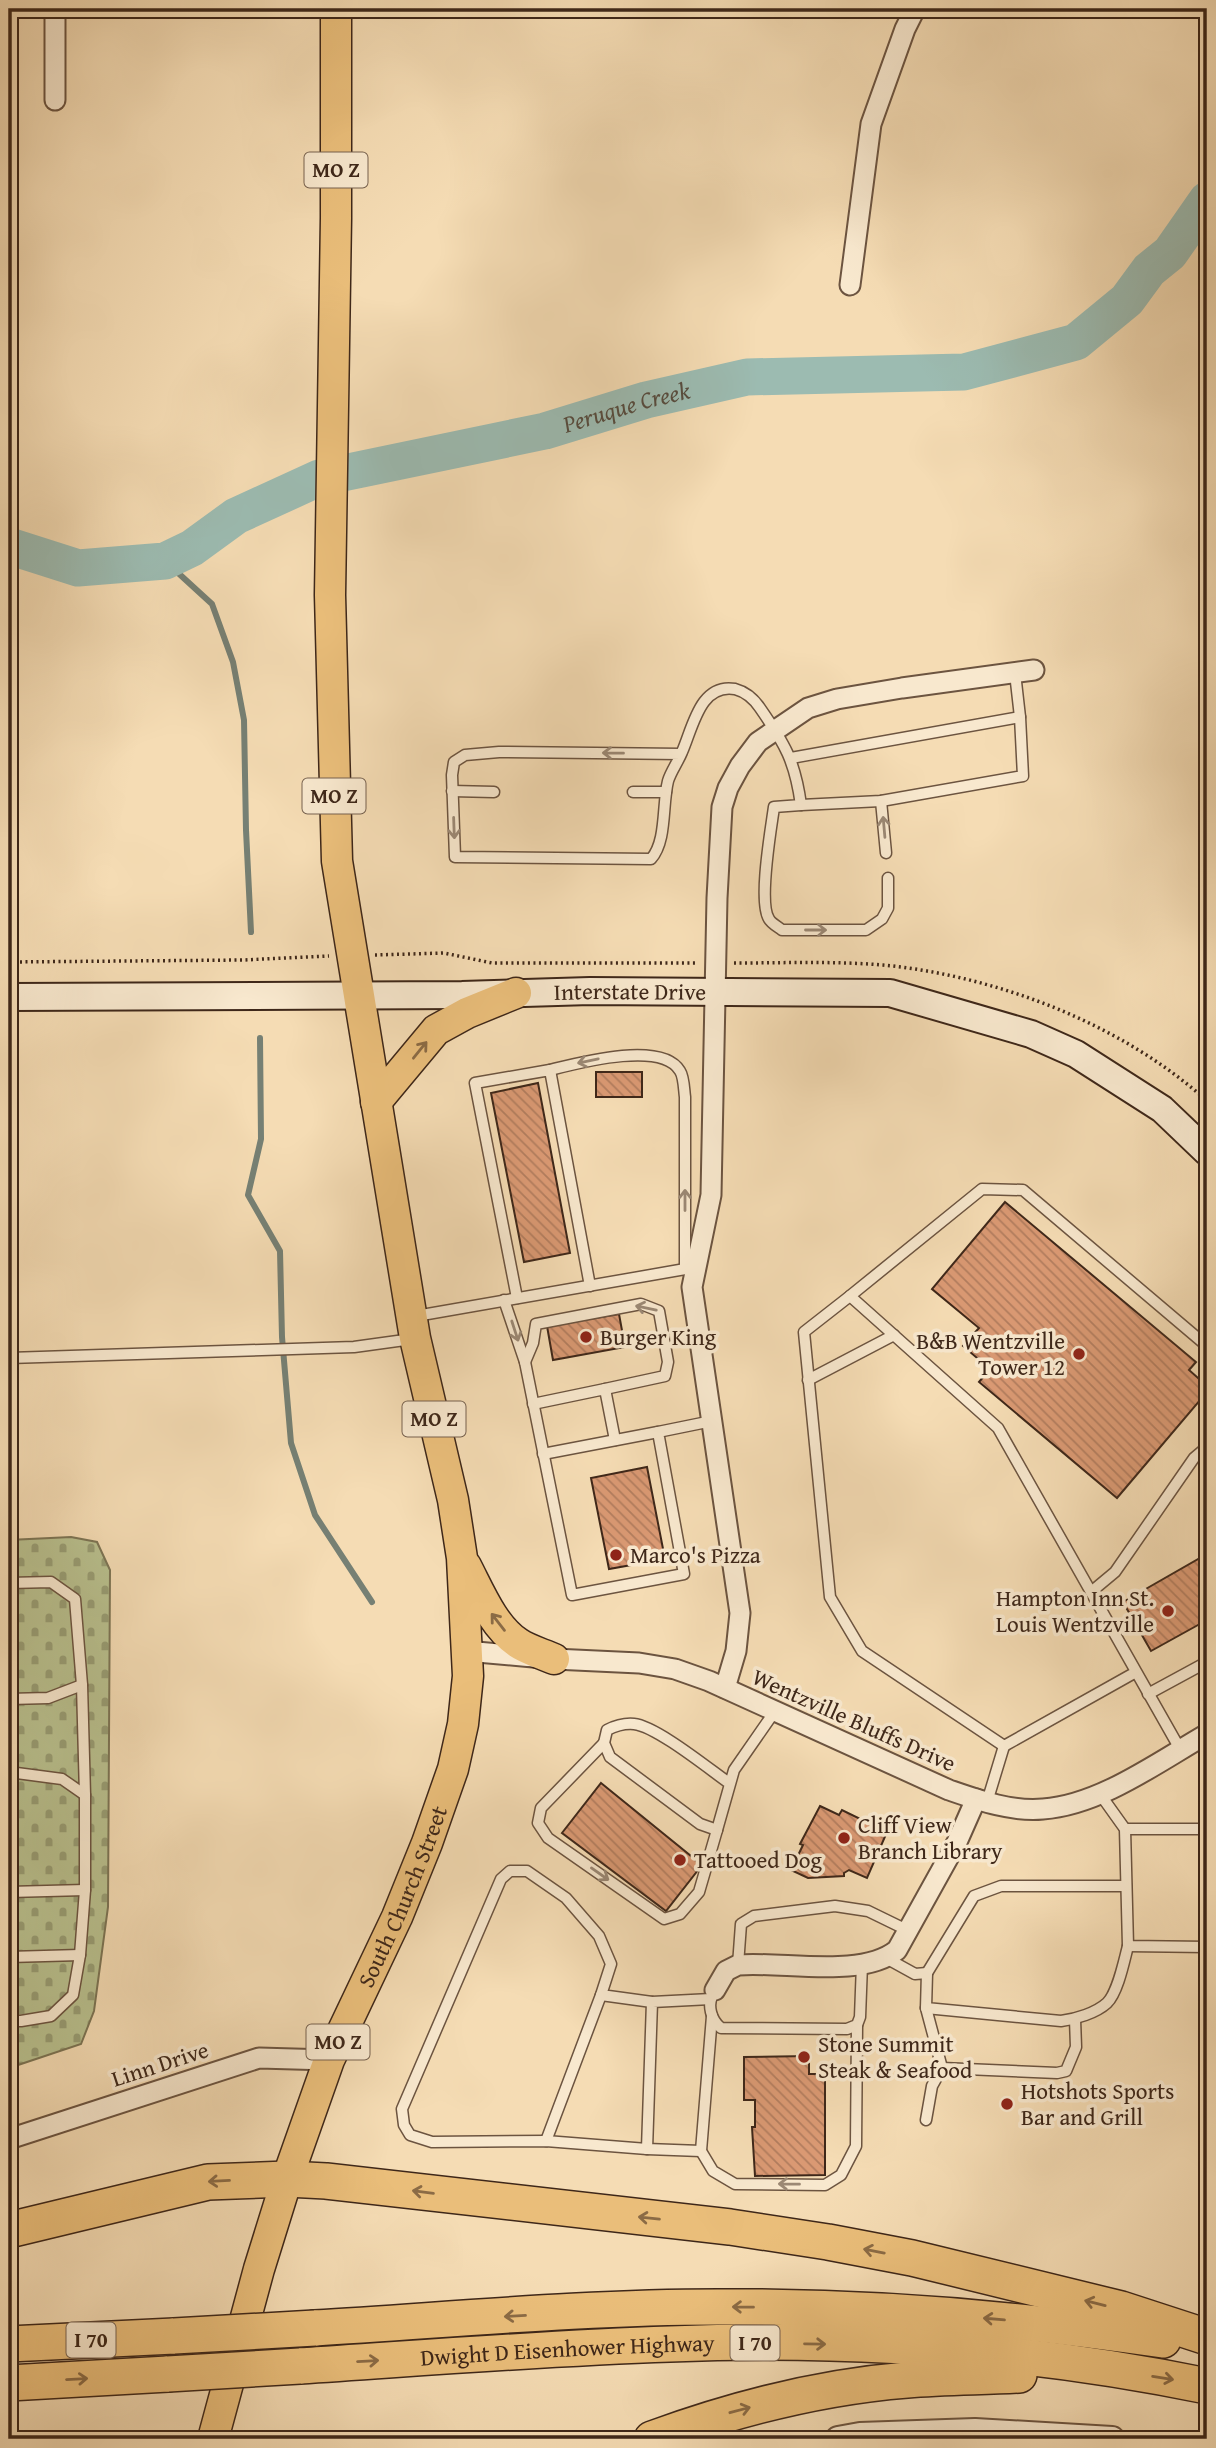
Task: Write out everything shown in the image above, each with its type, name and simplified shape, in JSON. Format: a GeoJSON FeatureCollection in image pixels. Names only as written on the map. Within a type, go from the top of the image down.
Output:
{"type":"FeatureCollection","features":[{"type":"Feature","properties":{"kind":"highway"},"geometry":{"type":"LineString","coordinates":[[9,2230],[208,2182],[326,2180],[730,2227],[828,2242],[912,2258],[1121,2309],[1207,2337]]}},
{"type":"Feature","properties":{"kind":"highway","name":"Dwight D Eisenhower Highway"},"geometry":{"type":"LineString","coordinates":[[9,2344],[639,2309],[789,2307],[940,2314],[1017,2321],[1102,2331],[1207,2349]]}},
{"type":"Feature","properties":{"kind":"highway","name":"Dwight D Eisenhower Highway"},"geometry":{"type":"LineString","coordinates":[[9,2383],[659,2344],[746,2343],[844,2345],[970,2353],[1118,2371],[1207,2386]]}},
{"type":"Feature","properties":{"kind":"highway"},"geometry":{"type":"LineString","coordinates":[[652,2439],[704,2420],[761,2404],[845,2388],[906,2380],[1118,2371]]}},
{"type":"Feature","properties":{"kind":"main road","name":"MO Z"},"geometry":{"type":"LineString","coordinates":[[336,9],[330,595],[337,861],[414,1328]]}},
{"type":"Feature","properties":{"kind":"main road","name":"Interstate Drive"},"geometry":{"type":"LineString","coordinates":[[9,997],[716,991],[890,993],[1031,1034],[1076,1055],[1161,1109],[1207,1152]]}},
{"type":"Feature","properties":{"kind":"main road"},"geometry":{"type":"LineString","coordinates":[[376,1102],[436,1030],[467,1013],[516,993]]}},
{"type":"Feature","properties":{"kind":"main road","name":"South Church Street"},"geometry":{"type":"LineString","coordinates":[[213,2439],[259,2269],[287,2179],[329,2060],[397,1917],[427,1843],[453,1769],[463,1724],[468,1676],[462,1558],[453,1500],[414,1328]]}},
{"type":"Feature","properties":{"kind":"main road"},"geometry":{"type":"LineString","coordinates":[[462,1558],[487,1607],[503,1629],[519,1644],[554,1659]]}},
{"type":"Feature","properties":{"kind":"street"},"geometry":{"type":"LineString","coordinates":[[55,9],[55,100]]}},
{"type":"Feature","properties":{"kind":"street"},"geometry":{"type":"LineString","coordinates":[[850,285],[871,124],[905,29],[915,9]]}},
{"type":"Feature","properties":{"kind":"street"},"geometry":{"type":"LineString","coordinates":[[725,1688],[736,1651],[740,1614],[690,1268],[711,1195],[717,898],[722,807],[728,788],[740,766],[758,742],[808,708],[837,699],[902,688],[1025,672]]}},
{"type":"Feature","properties":{"kind":"street","name":"Wentzville Bluffs Drive"},"geometry":{"type":"LineString","coordinates":[[466,1651],[639,1663],[675,1669],[775,1710],[949,1790],[1013,1808],[1042,1810],[1100,1794],[1207,1734]]}},
{"type":"Feature","properties":{"kind":"street"},"geometry":{"type":"LineString","coordinates":[[713,1994],[726,1971],[738,1965],[847,1966],[886,1958],[897,1950],[982,1801]]}},
{"type":"Feature","properties":{"kind":"street","name":"Linn Drive"},"geometry":{"type":"LineString","coordinates":[[9,2139],[259,2058],[329,2060]]}},
{"type":"Feature","properties":{"kind":"street"},"geometry":{"type":"LineString","coordinates":[[853,2438],[975,2431],[1112,2439]]}},
{"type":"Feature","properties":{"kind":"lane"},"geometry":{"type":"LineString","coordinates":[[888,878],[888,908],[882,919],[866,930],[782,930],[769,919],[765,902],[774,807],[881,801],[1023,776],[1020,717],[1025,672]]}},
{"type":"Feature","properties":{"kind":"lane"},"geometry":{"type":"LineString","coordinates":[[681,754],[499,752],[465,755],[454,762],[452,775],[455,857],[651,859],[662,839],[669,778],[681,754],[704,703],[709,694],[722,687],[740,690],[754,699],[791,758],[802,806]]}},
{"type":"Feature","properties":{"kind":"lane"},"geometry":{"type":"LineString","coordinates":[[791,758],[1020,717]]}},
{"type":"Feature","properties":{"kind":"lane"},"geometry":{"type":"LineString","coordinates":[[452,791],[494,792]]}},
{"type":"Feature","properties":{"kind":"lane"},"geometry":{"type":"LineString","coordinates":[[633,792],[666,792]]}},
{"type":"Feature","properties":{"kind":"lane"},"geometry":{"type":"LineString","coordinates":[[881,801],[886,853]]}},
{"type":"Feature","properties":{"kind":"lane"},"geometry":{"type":"LineString","coordinates":[[9,1359],[354,1347],[504,1300],[517,1298],[590,1286],[690,1268],[685,1097],[680,1071],[665,1057],[644,1055],[595,1059],[475,1083],[517,1298]]}},
{"type":"Feature","properties":{"kind":"lane"},"geometry":{"type":"LineString","coordinates":[[550,1070],[590,1286]]}},
{"type":"Feature","properties":{"kind":"lane"},"geometry":{"type":"LineString","coordinates":[[1004,1746],[862,1651],[830,1597],[804,1332],[982,1189],[1023,1190],[1207,1346]]}},
{"type":"Feature","properties":{"kind":"lane"},"geometry":{"type":"LineString","coordinates":[[850,1296],[998,1428],[1180,1749]]}},
{"type":"Feature","properties":{"kind":"lane"},"geometry":{"type":"LineString","coordinates":[[504,1300],[525,1362],[572,1595],[684,1574],[658,1432]]}},
{"type":"Feature","properties":{"kind":"lane"},"geometry":{"type":"LineString","coordinates":[[525,1362],[533,1343],[536,1324],[641,1304],[659,1311],[668,1362],[665,1376],[533,1404]]}},
{"type":"Feature","properties":{"kind":"lane"},"geometry":{"type":"LineString","coordinates":[[808,1380],[894,1335]]}},
{"type":"Feature","properties":{"kind":"lane"},"geometry":{"type":"LineString","coordinates":[[605,1389],[615,1440]]}},
{"type":"Feature","properties":{"kind":"lane"},"geometry":{"type":"LineString","coordinates":[[543,1454],[712,1421]]}},
{"type":"Feature","properties":{"kind":"lane"},"geometry":{"type":"LineString","coordinates":[[1091,1592],[1115,1572],[1194,1458],[1207,1447]]}},
{"type":"Feature","properties":{"kind":"lane"},"geometry":{"type":"LineString","coordinates":[[9,1583],[51,1582],[75,1600],[82,1685],[85,1795],[85,1890],[80,1955],[73,1995],[51,2016],[9,2021]]}},
{"type":"Feature","properties":{"kind":"lane"},"geometry":{"type":"LineString","coordinates":[[1148,1694],[1207,1662]]}},
{"type":"Feature","properties":{"kind":"lane"},"geometry":{"type":"LineString","coordinates":[[982,1801],[1004,1746],[1136,1672]]}},
{"type":"Feature","properties":{"kind":"lane"},"geometry":{"type":"LineString","coordinates":[[9,1699],[48,1698],[82,1685]]}},
{"type":"Feature","properties":{"kind":"lane"},"geometry":{"type":"LineString","coordinates":[[729,1783],[664,1737],[636,1724],[617,1726],[607,1730],[604,1742],[541,1808],[538,1823],[548,1838],[664,1919],[680,1914],[699,1892],[734,1770],[775,1710]]}},
{"type":"Feature","properties":{"kind":"lane"},"geometry":{"type":"LineString","coordinates":[[604,1742],[610,1757],[693,1819],[717,1830]]}},
{"type":"Feature","properties":{"kind":"lane"},"geometry":{"type":"LineString","coordinates":[[9,1772],[62,1779],[85,1795]]}},
{"type":"Feature","properties":{"kind":"lane"},"geometry":{"type":"LineString","coordinates":[[926,2008],[1061,2021],[1075,2020],[1107,2002],[1119,1979],[1128,1946],[1125,1829],[1100,1794]]}},
{"type":"Feature","properties":{"kind":"lane"},"geometry":{"type":"LineString","coordinates":[[1125,1829],[1207,1829]]}},
{"type":"Feature","properties":{"kind":"lane"},"geometry":{"type":"LineString","coordinates":[[546,2141],[611,1964],[599,1936],[566,1898],[527,1871],[510,1871],[501,1879],[402,2109],[404,2125],[410,2135],[432,2142],[546,2141],[701,2151]]}},
{"type":"Feature","properties":{"kind":"lane"},"geometry":{"type":"LineString","coordinates":[[926,2120],[932,2086],[942,2068],[926,2008],[927,1973],[974,1896],[1001,1886],[1126,1886]]}},
{"type":"Feature","properties":{"kind":"lane"},"geometry":{"type":"LineString","coordinates":[[9,1892],[85,1890]]}},
{"type":"Feature","properties":{"kind":"lane"},"geometry":{"type":"LineString","coordinates":[[738,1965],[741,1924],[754,1916],[835,1906],[867,1912],[907,1930]]}},
{"type":"Feature","properties":{"kind":"lane"},"geometry":{"type":"LineString","coordinates":[[1128,1946],[1207,1947]]}},
{"type":"Feature","properties":{"kind":"lane"},"geometry":{"type":"LineString","coordinates":[[9,1957],[80,1955]]}},
{"type":"Feature","properties":{"kind":"lane"},"geometry":{"type":"LineString","coordinates":[[886,1958],[915,1975],[927,1973]]}},
{"type":"Feature","properties":{"kind":"lane"},"geometry":{"type":"LineString","coordinates":[[601,1995],[652,2002],[713,1994],[701,2151],[713,2171],[735,2184],[825,2185],[841,2175],[856,2146],[857,2025],[861,2006],[862,1964]]}},
{"type":"Feature","properties":{"kind":"lane"},"geometry":{"type":"LineString","coordinates":[[647,2149],[652,2002]]}},
{"type":"Feature","properties":{"kind":"lane"},"geometry":{"type":"LineString","coordinates":[[712,2016],[721,2028],[729,2030],[847,2029],[857,2025]]}},
{"type":"Feature","properties":{"kind":"lane"},"geometry":{"type":"LineString","coordinates":[[942,2068],[1056,2073],[1066,2071],[1076,2047],[1075,2020]]}},
{"type":"Feature","properties":{"kind":"path"},"geometry":{"type":"LineString","coordinates":[[9,962],[300,957]]}},
{"type":"Feature","properties":{"kind":"green space"},"geometry":{"type":"Polygon","coordinates":[[[71,1537],[97,1542],[110,1570],[108,1907],[94,2011],[81,2044],[9,2068],[9,1540],[71,1537]]]}},
{"type":"Feature","properties":{"kind":"building"},"geometry":{"type":"Polygon","coordinates":[[[596,1072],[642,1072],[642,1097],[596,1097],[596,1072]]]}},
{"type":"Feature","properties":{"kind":"building"},"geometry":{"type":"Polygon","coordinates":[[[538,1083],[570,1253],[524,1262],[491,1093],[538,1083]]]}},
{"type":"Feature","properties":{"kind":"building","name":"B&B Wentzville Tower 12"},"geometry":{"type":"Polygon","coordinates":[[[1005,1202],[1196,1362],[1189,1370],[1207,1386],[1207,1392],[1117,1498],[979,1382],[990,1369],[963,1346],[979,1328],[932,1289],[1005,1202]]]}},
{"type":"Feature","properties":{"kind":"building","name":"Burger King"},"geometry":{"type":"Polygon","coordinates":[[[619,1314],[625,1347],[553,1360],[547,1326],[619,1314]]]}},
{"type":"Feature","properties":{"kind":"building"},"geometry":{"type":"Polygon","coordinates":[[[647,1467],[665,1559],[609,1569],[591,1478],[647,1467]]]}},
{"type":"Feature","properties":{"kind":"building","name":"Hampton Inn St. Louis Wentzville"},"geometry":{"type":"Polygon","coordinates":[[[1207,1554],[1207,1620],[1151,1651],[1123,1602],[1207,1554]]]}},
{"type":"Feature","properties":{"kind":"building"},"geometry":{"type":"Polygon","coordinates":[[[601,1783],[702,1865],[666,1911],[562,1833],[601,1783]]]}},
{"type":"Feature","properties":{"kind":"building","name":"Cliff View Branch Library"},"geometry":{"type":"Polygon","coordinates":[[[820,1806],[839,1815],[842,1810],[887,1832],[867,1878],[849,1870],[844,1876],[808,1878],[791,1870],[803,1845],[800,1844],[820,1806]]]}},
{"type":"Feature","properties":{"kind":"building"},"geometry":{"type":"Polygon","coordinates":[[[809,2056],[809,2074],[825,2074],[825,2175],[755,2176],[752,2127],[755,2127],[755,2100],[744,2100],[744,2057],[809,2056]]]}},
{"type":"Feature","properties":{"kind":"waterway","name":"Peruque Creek"},"geometry":{"type":"LineString","coordinates":[[9,546],[78,568],[165,561],[192,548],[236,516],[319,478],[545,431],[646,400],[747,377],[964,372],[1076,342],[1127,300],[1149,270],[1170,253],[1207,200]]}},
{"type":"Feature","properties":{"kind":"waterway"},"geometry":{"type":"LineString","coordinates":[[165,561],[212,604],[233,662],[244,720],[251,932]]}},
{"type":"Feature","properties":{"kind":"waterway"},"geometry":{"type":"LineString","coordinates":[[260,1038],[261,1139],[248,1195],[280,1251],[282,1337],[291,1443],[315,1515],[372,1602]]}},
{"type":"Feature","properties":{"kind":"place","name":"Burger King"},"geometry":{"type":"Point","coordinates":[586,1337]}},
{"type":"Feature","properties":{"kind":"place","name":"B&B Wentzville Tower 12"},"geometry":{"type":"Point","coordinates":[1079,1354]}},
{"type":"Feature","properties":{"kind":"place","name":"Marco's Pizza"},"geometry":{"type":"Point","coordinates":[616,1555]}},
{"type":"Feature","properties":{"kind":"place","name":"Hampton Inn St. Louis Wentzville"},"geometry":{"type":"Point","coordinates":[1168,1611]}},
{"type":"Feature","properties":{"kind":"place","name":"Cliff View Branch Library"},"geometry":{"type":"Point","coordinates":[844,1838]}},
{"type":"Feature","properties":{"kind":"place","name":"Tattooed Dog"},"geometry":{"type":"Point","coordinates":[680,1860]}},
{"type":"Feature","properties":{"kind":"place","name":"Stone Summit Steak & Seafood"},"geometry":{"type":"Point","coordinates":[804,2057]}},
{"type":"Feature","properties":{"kind":"place","name":"Hotshots Sports Bar and Grill"},"geometry":{"type":"Point","coordinates":[1007,2104]}}]}
